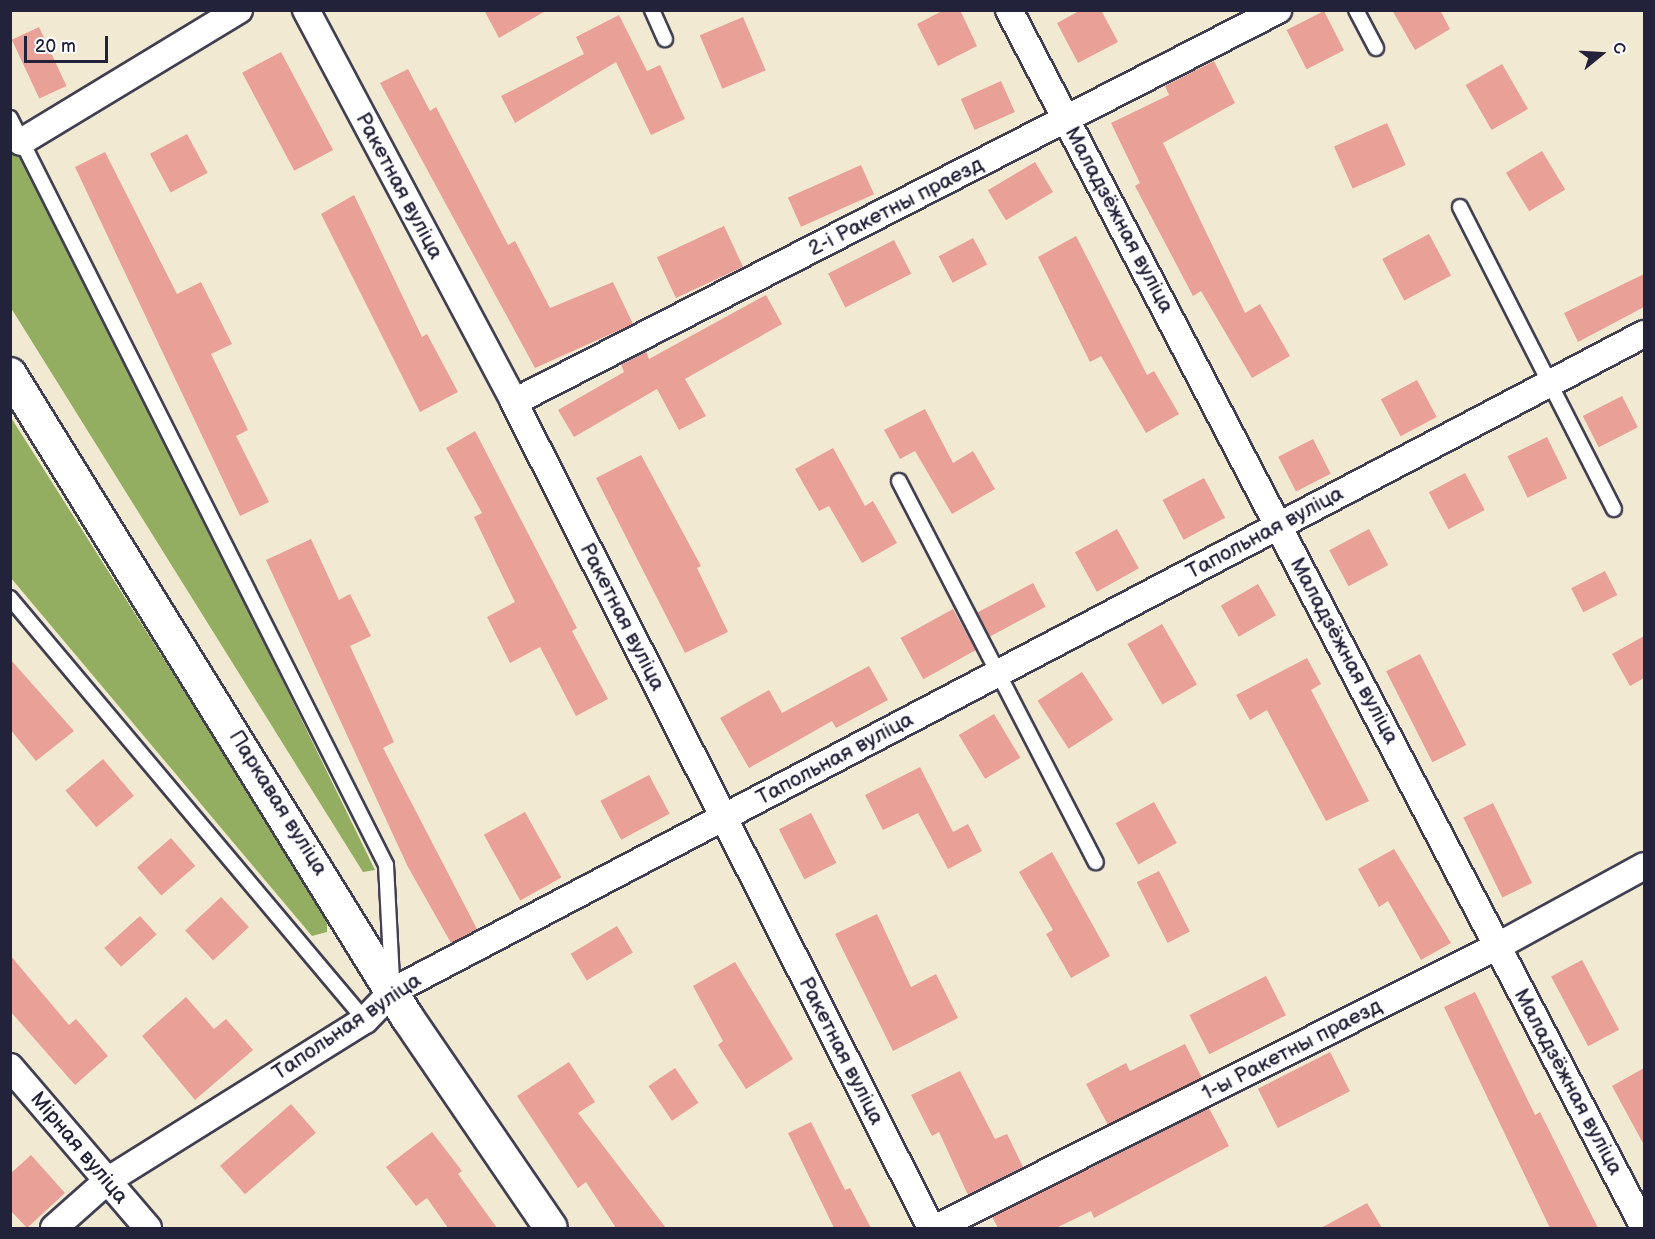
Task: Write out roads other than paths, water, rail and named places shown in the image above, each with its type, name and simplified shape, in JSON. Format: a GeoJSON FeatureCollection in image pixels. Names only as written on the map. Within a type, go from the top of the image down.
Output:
{"type":"FeatureCollection","features":[{"type":"Feature","properties":{"kind":"street"},"geometry":{"type":"LineString","coordinates":[[21,142],[239,10]]}},
{"type":"Feature","properties":{"kind":"street","name":"Ракетная вуліца"},"geometry":{"type":"LineString","coordinates":[[306,10],[514,402],[931,1228]]}},
{"type":"Feature","properties":{"kind":"street","name":"Маладзёжная вуліца"},"geometry":{"type":"LineString","coordinates":[[1009,10],[1644,1227]]}},
{"type":"Feature","properties":{"kind":"street","name":"2-і Ракетны праезд"},"geometry":{"type":"LineString","coordinates":[[514,402],[1278,10]]}},
{"type":"Feature","properties":{"kind":"street","name":"Тапольная вуліца"},"geometry":{"type":"LineString","coordinates":[[54,1228],[107,1181],[365,1020],[393,991],[1644,334]]}},
{"type":"Feature","properties":{"kind":"street","name":"Паркавая вуліца"},"geometry":{"type":"LineString","coordinates":[[10,374],[393,991],[551,1228]]}},
{"type":"Feature","properties":{"kind":"street","name":"1-ы Ракетны праезд"},"geometry":{"type":"LineString","coordinates":[[936,1228],[1498,946],[1644,866]]}},
{"type":"Feature","properties":{"kind":"street","name":"Мірная вуліца"},"geometry":{"type":"LineString","coordinates":[[10,1067],[148,1228]]}},
{"type":"Feature","properties":{"kind":"lane"},"geometry":{"type":"LineString","coordinates":[[652,10],[665,39]]}},
{"type":"Feature","properties":{"kind":"lane"},"geometry":{"type":"LineString","coordinates":[[1356,10],[1376,48]]}},
{"type":"Feature","properties":{"kind":"lane"},"geometry":{"type":"LineString","coordinates":[[10,118],[386,865],[393,991]]}},
{"type":"Feature","properties":{"kind":"lane"},"geometry":{"type":"LineString","coordinates":[[1460,207],[1554,382],[1614,509]]}},
{"type":"Feature","properties":{"kind":"lane"},"geometry":{"type":"LineString","coordinates":[[899,481],[1096,862]]}},
{"type":"Feature","properties":{"kind":"lane"},"geometry":{"type":"LineString","coordinates":[[10,598],[365,1020]]}}]}
